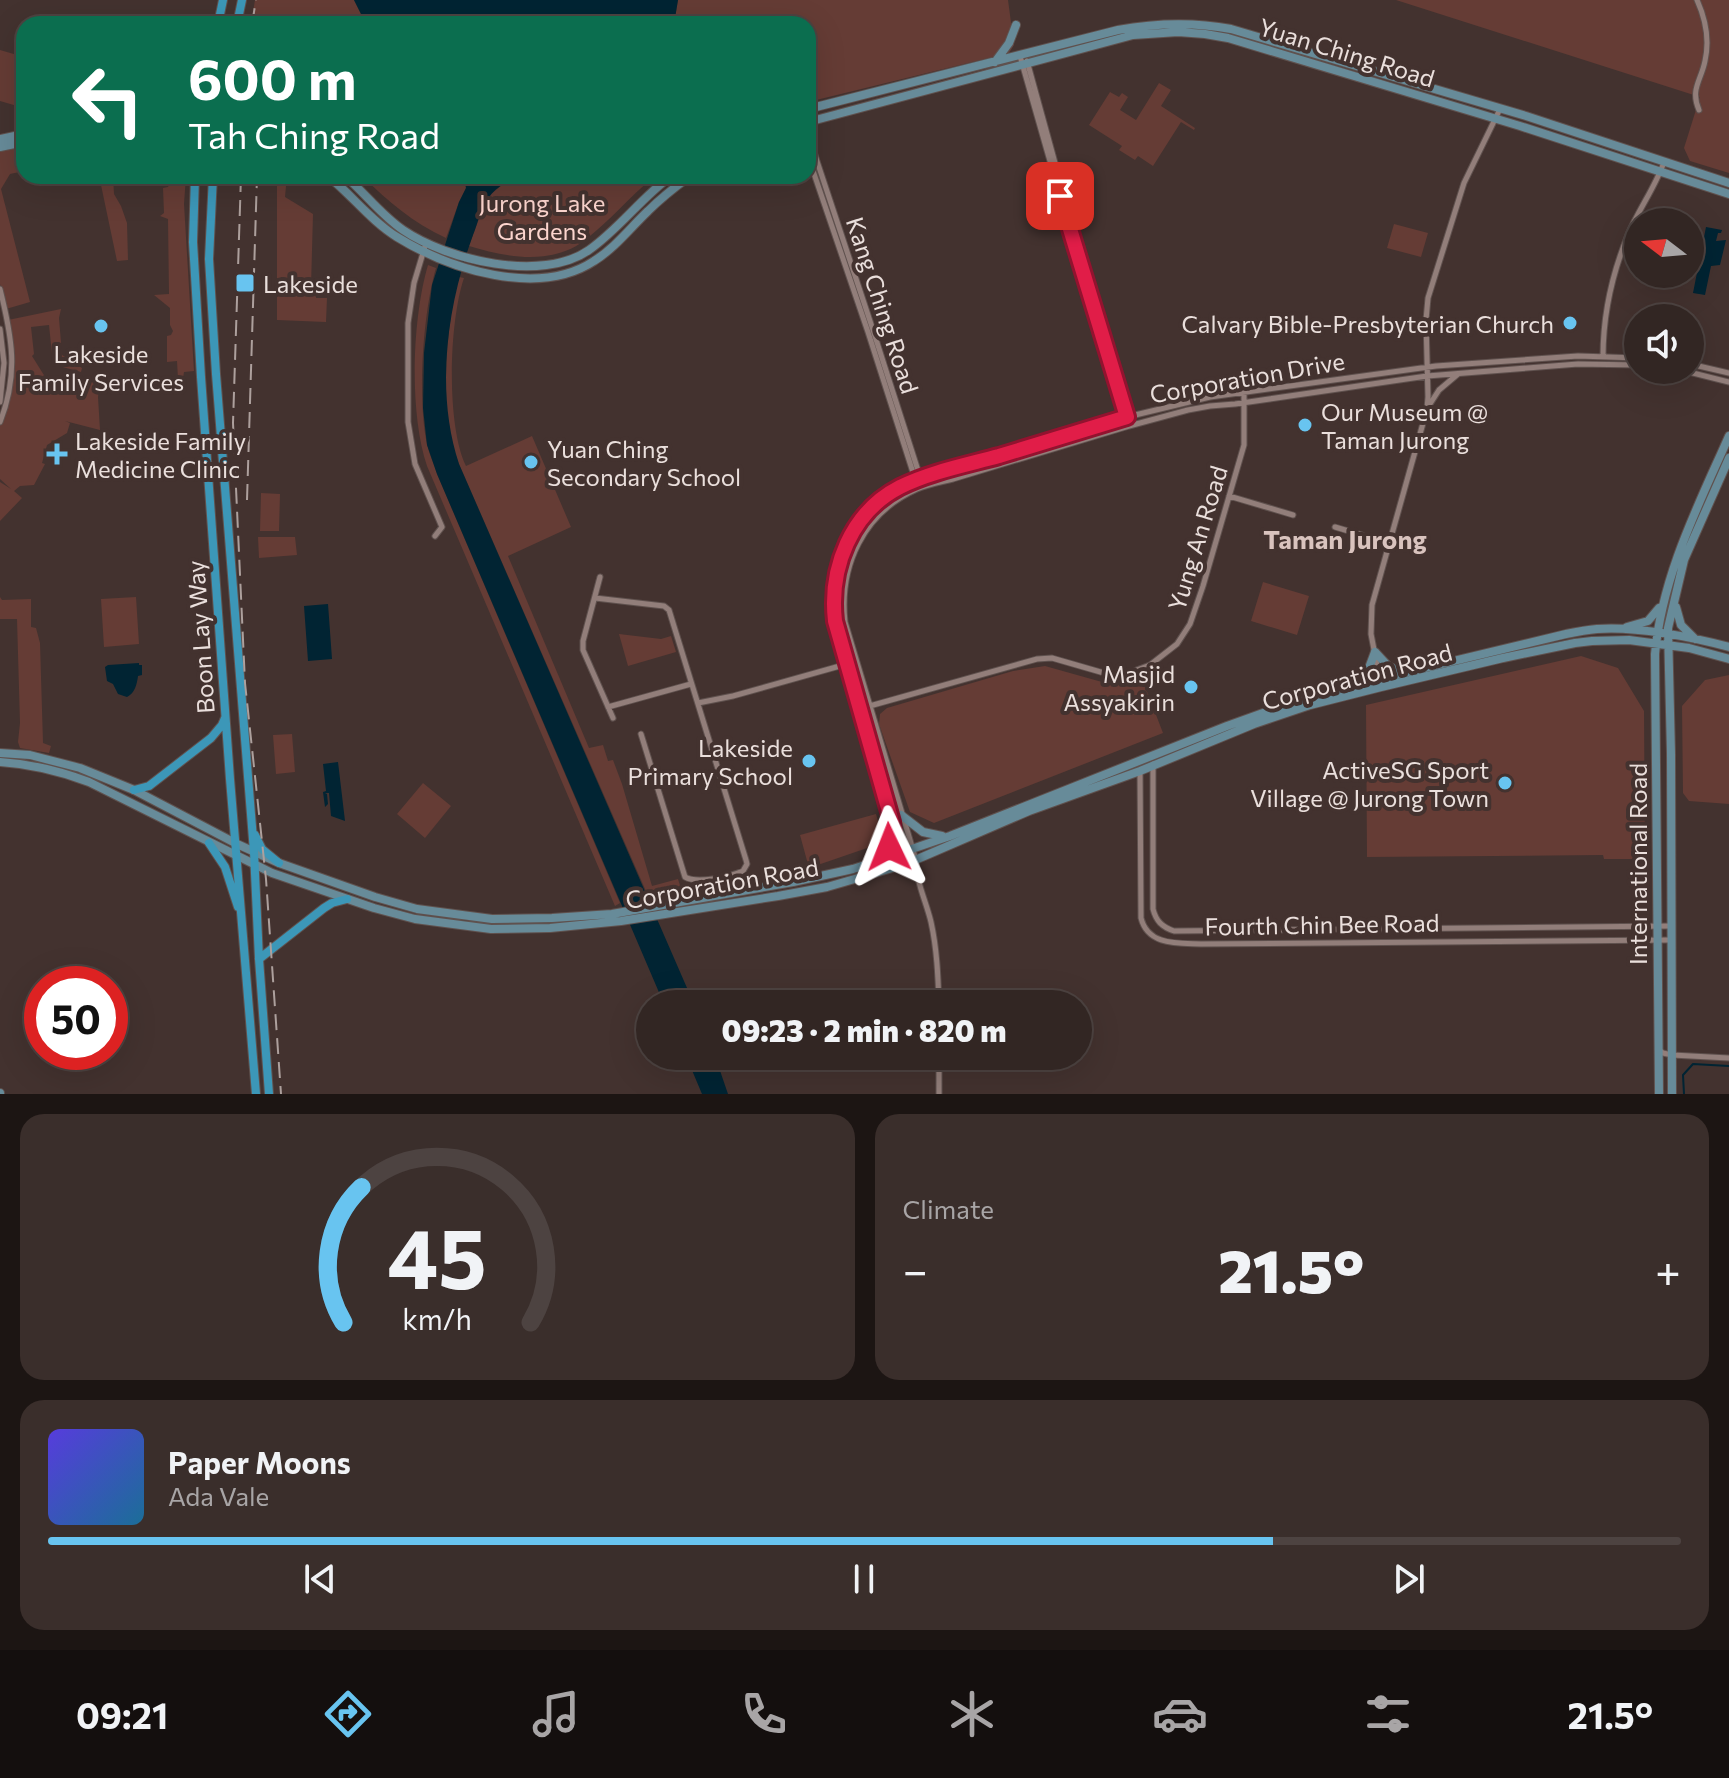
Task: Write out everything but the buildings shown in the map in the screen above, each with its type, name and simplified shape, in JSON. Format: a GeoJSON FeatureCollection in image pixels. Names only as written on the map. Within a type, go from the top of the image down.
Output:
{"type":"FeatureCollection","features":[{"type":"Feature","properties":{"kind":"main road","name":"Yuan Ching Road"},"geometry":{"type":"LineString","coordinates":[[816,120],[1129,28],[1194,24],[1231,29],[1497,113],[1663,167],[1729,194]]}},
{"type":"Feature","properties":{"kind":"main road"},"geometry":{"type":"LineString","coordinates":[[994,63],[1009,43],[1016,25]]}},
{"type":"Feature","properties":{"kind":"main road","name":"Yuan Ching Road"},"geometry":{"type":"LineString","coordinates":[[816,107],[994,63],[1024,60]]}},
{"type":"Feature","properties":{"kind":"main road","name":"Yuan Ching Road"},"geometry":{"type":"LineString","coordinates":[[1663,167],[1729,183]]}},
{"type":"Feature","properties":{"kind":"main road","name":"Boon Lay Way"},"geometry":{"type":"LineString","coordinates":[[194,184],[193,242],[200,362],[256,1094]]}},
{"type":"Feature","properties":{"kind":"main road","name":"Boon Lay Way"},"geometry":{"type":"LineString","coordinates":[[213,184],[209,259],[216,374],[254,852],[269,1094]]}},
{"type":"Feature","properties":{"kind":"main road"},"geometry":{"type":"LineString","coordinates":[[338,184],[396,236],[503,276],[527,280],[576,271],[605,253],[680,184]]}},
{"type":"Feature","properties":{"kind":"main road"},"geometry":{"type":"LineString","coordinates":[[353,184],[388,219],[424,247]]}},
{"type":"Feature","properties":{"kind":"main road"},"geometry":{"type":"LineString","coordinates":[[466,262],[549,265],[579,256],[603,239],[662,184]]}},
{"type":"Feature","properties":{"kind":"main road","name":"International Road"},"geometry":{"type":"LineString","coordinates":[[1659,1094],[1657,633],[1664,600],[1688,530],[1729,436]]}},
{"type":"Feature","properties":{"kind":"main road","name":"International Road"},"geometry":{"type":"LineString","coordinates":[[1672,1094],[1668,635],[1687,552],[1729,458]]}},
{"type":"Feature","properties":{"kind":"main road"},"geometry":{"type":"LineString","coordinates":[[1675,598],[1679,620],[1695,639]]}},
{"type":"Feature","properties":{"kind":"main road"},"geometry":{"type":"LineString","coordinates":[[1619,629],[1648,621],[1664,600]]}},
{"type":"Feature","properties":{"kind":"main road","name":"Corporation Road"},"geometry":{"type":"LineString","coordinates":[[654,910],[778,896],[827,887],[906,864],[1029,811],[1153,766],[1254,724],[1402,672],[1597,629],[1657,633],[1729,647]]}},
{"type":"Feature","properties":{"kind":"main road","name":"Corporation Road"},"geometry":{"type":"LineString","coordinates":[[0,753],[7,760],[89,782],[254,865],[347,899],[415,919],[491,929],[550,928],[825,876],[879,861],[1316,694],[1355,684],[1380,682],[1592,641],[1629,640],[1668,645],[1729,659]]}},
{"type":"Feature","properties":{"kind":"main road"},"geometry":{"type":"LineString","coordinates":[[1355,684],[1369,668],[1375,652],[1388,666],[1402,672]]}},
{"type":"Feature","properties":{"kind":"main road"},"geometry":{"type":"LineString","coordinates":[[134,790],[149,786],[217,733],[226,716]]}},
{"type":"Feature","properties":{"kind":"main road","name":"Corporation Road"},"geometry":{"type":"LineString","coordinates":[[7,760],[53,759],[80,768],[134,790],[279,863],[417,909],[492,919],[620,917]]}},
{"type":"Feature","properties":{"kind":"main road"},"geometry":{"type":"LineString","coordinates":[[901,815],[923,832],[950,836]]}},
{"type":"Feature","properties":{"kind":"main road"},"geometry":{"type":"LineString","coordinates":[[879,861],[889,847],[893,834],[892,822]]}},
{"type":"Feature","properties":{"kind":"main road"},"geometry":{"type":"LineString","coordinates":[[252,827],[262,849],[279,863]]}},
{"type":"Feature","properties":{"kind":"main road"},"geometry":{"type":"LineString","coordinates":[[209,843],[225,867],[241,915]]}},
{"type":"Feature","properties":{"kind":"main road"},"geometry":{"type":"LineString","coordinates":[[776,885],[778,896]]}},
{"type":"Feature","properties":{"kind":"main road"},"geometry":{"type":"LineString","coordinates":[[259,959],[324,908],[347,899]]}},
{"type":"Feature","properties":{"kind":"street"},"geometry":{"type":"LineString","coordinates":[[1697,0],[1706,23],[1708,43],[1705,64],[1695,89],[1699,110]]}},
{"type":"Feature","properties":{"kind":"street"},"geometry":{"type":"LineString","coordinates":[[1024,60],[1082,273],[1131,425]]}},
{"type":"Feature","properties":{"kind":"street"},"geometry":{"type":"LineString","coordinates":[[1380,682],[1371,634],[1372,605],[1427,409],[1428,298],[1464,183],[1497,113]]}},
{"type":"Feature","properties":{"kind":"street","name":"Kang Ching Road"},"geometry":{"type":"LineString","coordinates":[[816,159],[921,487]]}},
{"type":"Feature","properties":{"kind":"street"},"geometry":{"type":"LineString","coordinates":[[1602,364],[1606,310],[1628,235],[1663,167]]}},
{"type":"Feature","properties":{"kind":"street","name":"Kang Ching Road"},"geometry":{"type":"LineString","coordinates":[[816,179],[877,351]]}},
{"type":"Feature","properties":{"kind":"street"},"geometry":{"type":"LineString","coordinates":[[424,247],[408,323],[408,422],[415,464],[442,527],[435,536]]}},
{"type":"Feature","properties":{"kind":"street"},"geometry":{"type":"LineString","coordinates":[[0,289],[8,320],[13,365],[7,406],[0,422]]}},
{"type":"Feature","properties":{"kind":"street"},"geometry":{"type":"LineString","coordinates":[[0,329],[4,363],[0,402]]}},
{"type":"Feature","properties":{"kind":"street","name":"Corporation Drive"},"geometry":{"type":"LineString","coordinates":[[906,864],[859,709],[834,611],[834,593],[850,535],[861,518],[880,500],[918,480],[1129,417],[1210,397],[1426,367],[1501,360],[1624,357]]}},
{"type":"Feature","properties":{"kind":"street","name":"Corporation Drive"},"geometry":{"type":"LineString","coordinates":[[916,875],[916,860],[845,622],[844,608],[846,575],[852,554],[871,525],[904,495],[921,487],[1188,410],[1427,376],[1578,364],[1624,365]]}},
{"type":"Feature","properties":{"kind":"street"},"geometry":{"type":"LineString","coordinates":[[1704,367],[1729,373]]}},
{"type":"Feature","properties":{"kind":"street"},"geometry":{"type":"LineString","coordinates":[[1427,409],[1439,390],[1459,373]]}},
{"type":"Feature","properties":{"kind":"street"},"geometry":{"type":"LineString","coordinates":[[1704,376],[1729,382]]}},
{"type":"Feature","properties":{"kind":"street","name":"Yung An Road"},"geometry":{"type":"LineString","coordinates":[[859,709],[1037,659],[1052,658],[1104,673],[1134,671],[1150,665],[1177,644],[1190,624],[1203,586],[1244,445],[1244,393]]}},
{"type":"Feature","properties":{"kind":"street"},"geometry":{"type":"LineString","coordinates":[[1229,496],[1293,515]]}},
{"type":"Feature","properties":{"kind":"street"},"geometry":{"type":"LineString","coordinates":[[1335,527],[1389,543]]}},
{"type":"Feature","properties":{"kind":"street"},"geometry":{"type":"LineString","coordinates":[[600,577],[583,650],[613,718]]}},
{"type":"Feature","properties":{"kind":"street"},"geometry":{"type":"LineString","coordinates":[[595,598],[667,607],[747,864],[740,873],[694,881],[685,877],[641,734]]}},
{"type":"Feature","properties":{"kind":"street"},"geometry":{"type":"LineString","coordinates":[[698,703],[847,664]]}},
{"type":"Feature","properties":{"kind":"street"},"geometry":{"type":"LineString","coordinates":[[608,707],[692,684]]}},
{"type":"Feature","properties":{"kind":"street","name":"Fourth Chin Bee Road"},"geometry":{"type":"LineString","coordinates":[[1153,755],[1153,909],[1159,923],[1174,931],[1672,926]]}},
{"type":"Feature","properties":{"kind":"street","name":"Fourth Chin Bee Road"},"geometry":{"type":"LineString","coordinates":[[1140,761],[1141,916],[1143,926],[1161,941],[1201,944],[1672,940]]}},
{"type":"Feature","properties":{"kind":"street"},"geometry":{"type":"LineString","coordinates":[[906,864],[916,875],[934,935],[938,990]]}},
{"type":"Feature","properties":{"kind":"street"},"geometry":{"type":"LineString","coordinates":[[716,878],[720,896]]}},
{"type":"Feature","properties":{"kind":"street"},"geometry":{"type":"LineString","coordinates":[[1658,1049],[1672,1055],[1729,1058]]}},
{"type":"Feature","properties":{"kind":"street"},"geometry":{"type":"LineString","coordinates":[[939,1070],[939,1094]]}},
{"type":"Feature","properties":{"kind":"green space"},"geometry":{"type":"Polygon","coordinates":[[[255,0],[354,0],[362,16],[252,16],[255,0]]]}},
{"type":"Feature","properties":{"kind":"green space"},"geometry":{"type":"Polygon","coordinates":[[[678,0],[1008,0],[1014,45],[1009,53],[816,100],[816,16],[675,16],[678,0]]]}},
{"type":"Feature","properties":{"kind":"green space"},"geometry":{"type":"Polygon","coordinates":[[[1396,0],[1729,0],[1729,173],[1690,161],[1684,148],[1700,97],[1396,0]]]}},
{"type":"Feature","properties":{"kind":"green space"},"geometry":{"type":"Polygon","coordinates":[[[0,50],[16,55],[16,106],[0,101],[0,50]]]}},
{"type":"Feature","properties":{"kind":"green space"},"geometry":{"type":"Polygon","coordinates":[[[1159,83],[1171,90],[1161,106],[1195,128],[1181,122],[1153,166],[1138,156],[1135,160],[1119,150],[1122,146],[1089,125],[1110,92],[1119,97],[1122,93],[1128,97],[1120,110],[1136,120],[1159,83]]]}},
{"type":"Feature","properties":{"kind":"green space"},"geometry":{"type":"Polygon","coordinates":[[[16,145],[16,173],[10,174],[1,189],[30,302],[6,309],[0,284],[0,148],[16,145]]]}},
{"type":"Feature","properties":{"kind":"green space"},"geometry":{"type":"Polygon","coordinates":[[[113,184],[114,194],[127,223],[128,260],[117,261],[101,185],[113,184]]]}},
{"type":"Feature","properties":{"kind":"green space"},"geometry":{"type":"Polygon","coordinates":[[[170,184],[185,184],[194,371],[184,372],[183,378],[178,379],[177,361],[167,362],[167,336],[173,331],[170,308],[154,295],[169,294],[168,219],[160,216],[164,213],[163,188],[170,184]]]}},
{"type":"Feature","properties":{"kind":"green space"},"geometry":{"type":"Polygon","coordinates":[[[277,184],[286,184],[285,197],[313,214],[311,287],[316,288],[316,298],[327,298],[326,322],[277,320],[277,184]]]}},
{"type":"Feature","properties":{"kind":"green space","name":"Jurong Lake Gardens"},"geometry":{"type":"Polygon","coordinates":[[[370,184],[465,184],[466,188],[446,238],[423,226],[370,184]]]}},
{"type":"Feature","properties":{"kind":"green space","name":"Jurong Lake Gardens"},"geometry":{"type":"Polygon","coordinates":[[[503,184],[646,184],[585,240],[558,253],[528,257],[469,246],[485,202],[503,184]]]}},
{"type":"Feature","properties":{"kind":"green space"},"geometry":{"type":"Polygon","coordinates":[[[1394,224],[1428,233],[1421,257],[1387,248],[1394,224]]]}},
{"type":"Feature","properties":{"kind":"green space"},"geometry":{"type":"Polygon","coordinates":[[[428,265],[436,268],[423,356],[422,404],[428,448],[620,903],[615,906],[427,466],[417,420],[415,366],[419,312],[428,265]]]}},
{"type":"Feature","properties":{"kind":"green space"},"geometry":{"type":"Polygon","coordinates":[[[459,277],[464,278],[455,320],[453,400],[455,426],[466,466],[532,436],[571,527],[508,556],[589,748],[603,745],[608,761],[613,760],[652,886],[678,879],[682,892],[649,898],[456,455],[448,423],[446,381],[451,314],[459,277]]]}},
{"type":"Feature","properties":{"kind":"green space"},"geometry":{"type":"Polygon","coordinates":[[[61,309],[62,355],[82,368],[81,372],[59,366],[52,354],[49,325],[31,327],[32,356],[47,380],[86,393],[92,375],[100,383],[100,430],[65,421],[70,423],[67,433],[47,445],[42,463],[45,464],[34,485],[20,486],[14,491],[22,498],[0,521],[0,482],[11,489],[0,479],[0,424],[14,364],[8,320],[61,309]]]}},
{"type":"Feature","properties":{"kind":"green space"},"geometry":{"type":"Polygon","coordinates":[[[261,493],[280,494],[279,531],[260,531],[261,493]]]}},
{"type":"Feature","properties":{"kind":"green space"},"geometry":{"type":"Polygon","coordinates":[[[258,537],[295,537],[297,555],[259,558],[258,537]]]}},
{"type":"Feature","properties":{"kind":"green space"},"geometry":{"type":"Polygon","coordinates":[[[1263,582],[1309,596],[1297,635],[1251,621],[1263,582]]]}},
{"type":"Feature","properties":{"kind":"green space"},"geometry":{"type":"Polygon","coordinates":[[[0,597],[2,600],[31,599],[31,627],[36,628],[40,643],[43,743],[51,746],[49,753],[20,748],[18,742],[17,619],[0,619],[0,597]]]}},
{"type":"Feature","properties":{"kind":"green space"},"geometry":{"type":"Polygon","coordinates":[[[136,597],[139,644],[104,647],[101,599],[136,597]]]}},
{"type":"Feature","properties":{"kind":"green space"},"geometry":{"type":"Polygon","coordinates":[[[619,634],[661,639],[671,636],[676,652],[628,666],[619,634]]]}},
{"type":"Feature","properties":{"kind":"green space","name":"ActiveSG Sport Village @ Jurong Town"},"geometry":{"type":"Polygon","coordinates":[[[1581,656],[1618,668],[1644,711],[1645,859],[1604,859],[1603,855],[1367,857],[1366,705],[1581,656]]]}},
{"type":"Feature","properties":{"kind":"green space"},"geometry":{"type":"Polygon","coordinates":[[[1045,666],[1102,682],[1143,681],[1163,733],[934,823],[910,812],[879,724],[880,714],[887,708],[1013,671],[1045,666]]]}},
{"type":"Feature","properties":{"kind":"green space"},"geometry":{"type":"Polygon","coordinates":[[[1729,675],[1729,804],[1689,801],[1683,793],[1682,706],[1705,680],[1729,675]]]}},
{"type":"Feature","properties":{"kind":"green space"},"geometry":{"type":"Polygon","coordinates":[[[292,734],[295,772],[276,774],[273,735],[292,734]]]}},
{"type":"Feature","properties":{"kind":"green space"},"geometry":{"type":"Polygon","coordinates":[[[423,783],[451,806],[425,838],[397,814],[423,783]]]}},
{"type":"Feature","properties":{"kind":"green space"},"geometry":{"type":"Polygon","coordinates":[[[876,814],[882,835],[873,846],[809,868],[800,835],[876,814]]]}},
{"type":"Feature","properties":{"kind":"water"},"geometry":{"type":"Polygon","coordinates":[[[354,0],[678,0],[675,16],[362,16],[354,0]]]}},
{"type":"Feature","properties":{"kind":"water"},"geometry":{"type":"Polygon","coordinates":[[[465,184],[503,184],[487,200],[482,210],[456,290],[451,319],[447,349],[447,407],[459,464],[688,990],[658,990],[427,445],[423,408],[424,353],[432,285],[465,184]]]}},
{"type":"Feature","properties":{"kind":"water"},"geometry":{"type":"Polygon","coordinates":[[[1706,227],[1722,230],[1716,241],[1726,240],[1720,265],[1711,266],[1705,295],[1693,293],[1694,288],[1704,288],[1706,227]]]}},
{"type":"Feature","properties":{"kind":"water"},"geometry":{"type":"Polygon","coordinates":[[[328,604],[332,659],[308,661],[304,606],[328,604]]]}},
{"type":"Feature","properties":{"kind":"water"},"geometry":{"type":"Polygon","coordinates":[[[142,665],[142,675],[138,676],[134,691],[127,697],[118,694],[113,684],[107,681],[105,667],[142,665]]]}},
{"type":"Feature","properties":{"kind":"water"},"geometry":{"type":"Polygon","coordinates":[[[338,762],[345,821],[331,816],[329,793],[325,793],[328,804],[325,807],[323,792],[326,791],[323,764],[338,762]]]}},
{"type":"Feature","properties":{"kind":"water"},"geometry":{"type":"Polygon","coordinates":[[[692,1070],[720,1070],[728,1094],[702,1094],[692,1070]]]}},
{"type":"Feature","properties":{"kind":"waterway"},"geometry":{"type":"LineString","coordinates":[[1684,1094],[1683,1075],[1693,1064],[1729,1066]]}},
{"type":"Feature","properties":{"kind":"railway"},"geometry":{"type":"LineString","coordinates":[[253,16],[256,0]]}},
{"type":"Feature","properties":{"kind":"railway"},"geometry":{"type":"LineString","coordinates":[[241,184],[233,423],[245,683],[266,879],[281,1094]]}},
{"type":"Feature","properties":{"kind":"railway"},"geometry":{"type":"LineString","coordinates":[[247,500],[257,184]]}},
{"type":"Feature","properties":{"kind":"place","name":"Lakeside"},"geometry":{"type":"Point","coordinates":[245,283]}},
{"type":"Feature","properties":{"kind":"place","name":"Calvary Bible-Presbyterian Church"},"geometry":{"type":"Point","coordinates":[1570,323]}},
{"type":"Feature","properties":{"kind":"place","name":"Lakeside Family Services"},"geometry":{"type":"Point","coordinates":[101,326]}},
{"type":"Feature","properties":{"kind":"place","name":"Our Museum @ Taman Jurong"},"geometry":{"type":"Point","coordinates":[1305,425]}},
{"type":"Feature","properties":{"kind":"place","name":"Lakeside Family Medicine Clinic"},"geometry":{"type":"Point","coordinates":[57,454]}},
{"type":"Feature","properties":{"kind":"place","name":"Yuan Ching Secondary School"},"geometry":{"type":"Point","coordinates":[531,462]}},
{"type":"Feature","properties":{"kind":"place","name":"Masjid Assyakirin"},"geometry":{"type":"Point","coordinates":[1191,687]}},
{"type":"Feature","properties":{"kind":"place","name":"Lakeside Primary School"},"geometry":{"type":"Point","coordinates":[809,761]}},
{"type":"Feature","properties":{"kind":"place","name":"ActiveSG Sport Village @ Jurong Town"},"geometry":{"type":"Point","coordinates":[1505,783]}},
{"type":"Feature","properties":{"kind":"district","name":"Taman Jurong"},"geometry":{"type":"Point","coordinates":[1345,538]}},
{"type":"Feature","properties":{"kind":"route"},"geometry":{"type":"LineString","coordinates":[[889,847],[893,834],[892,822],[835,621],[837,573],[850,535],[861,518],[880,500],[916,480],[1127,417],[1060,196]]}}]}
